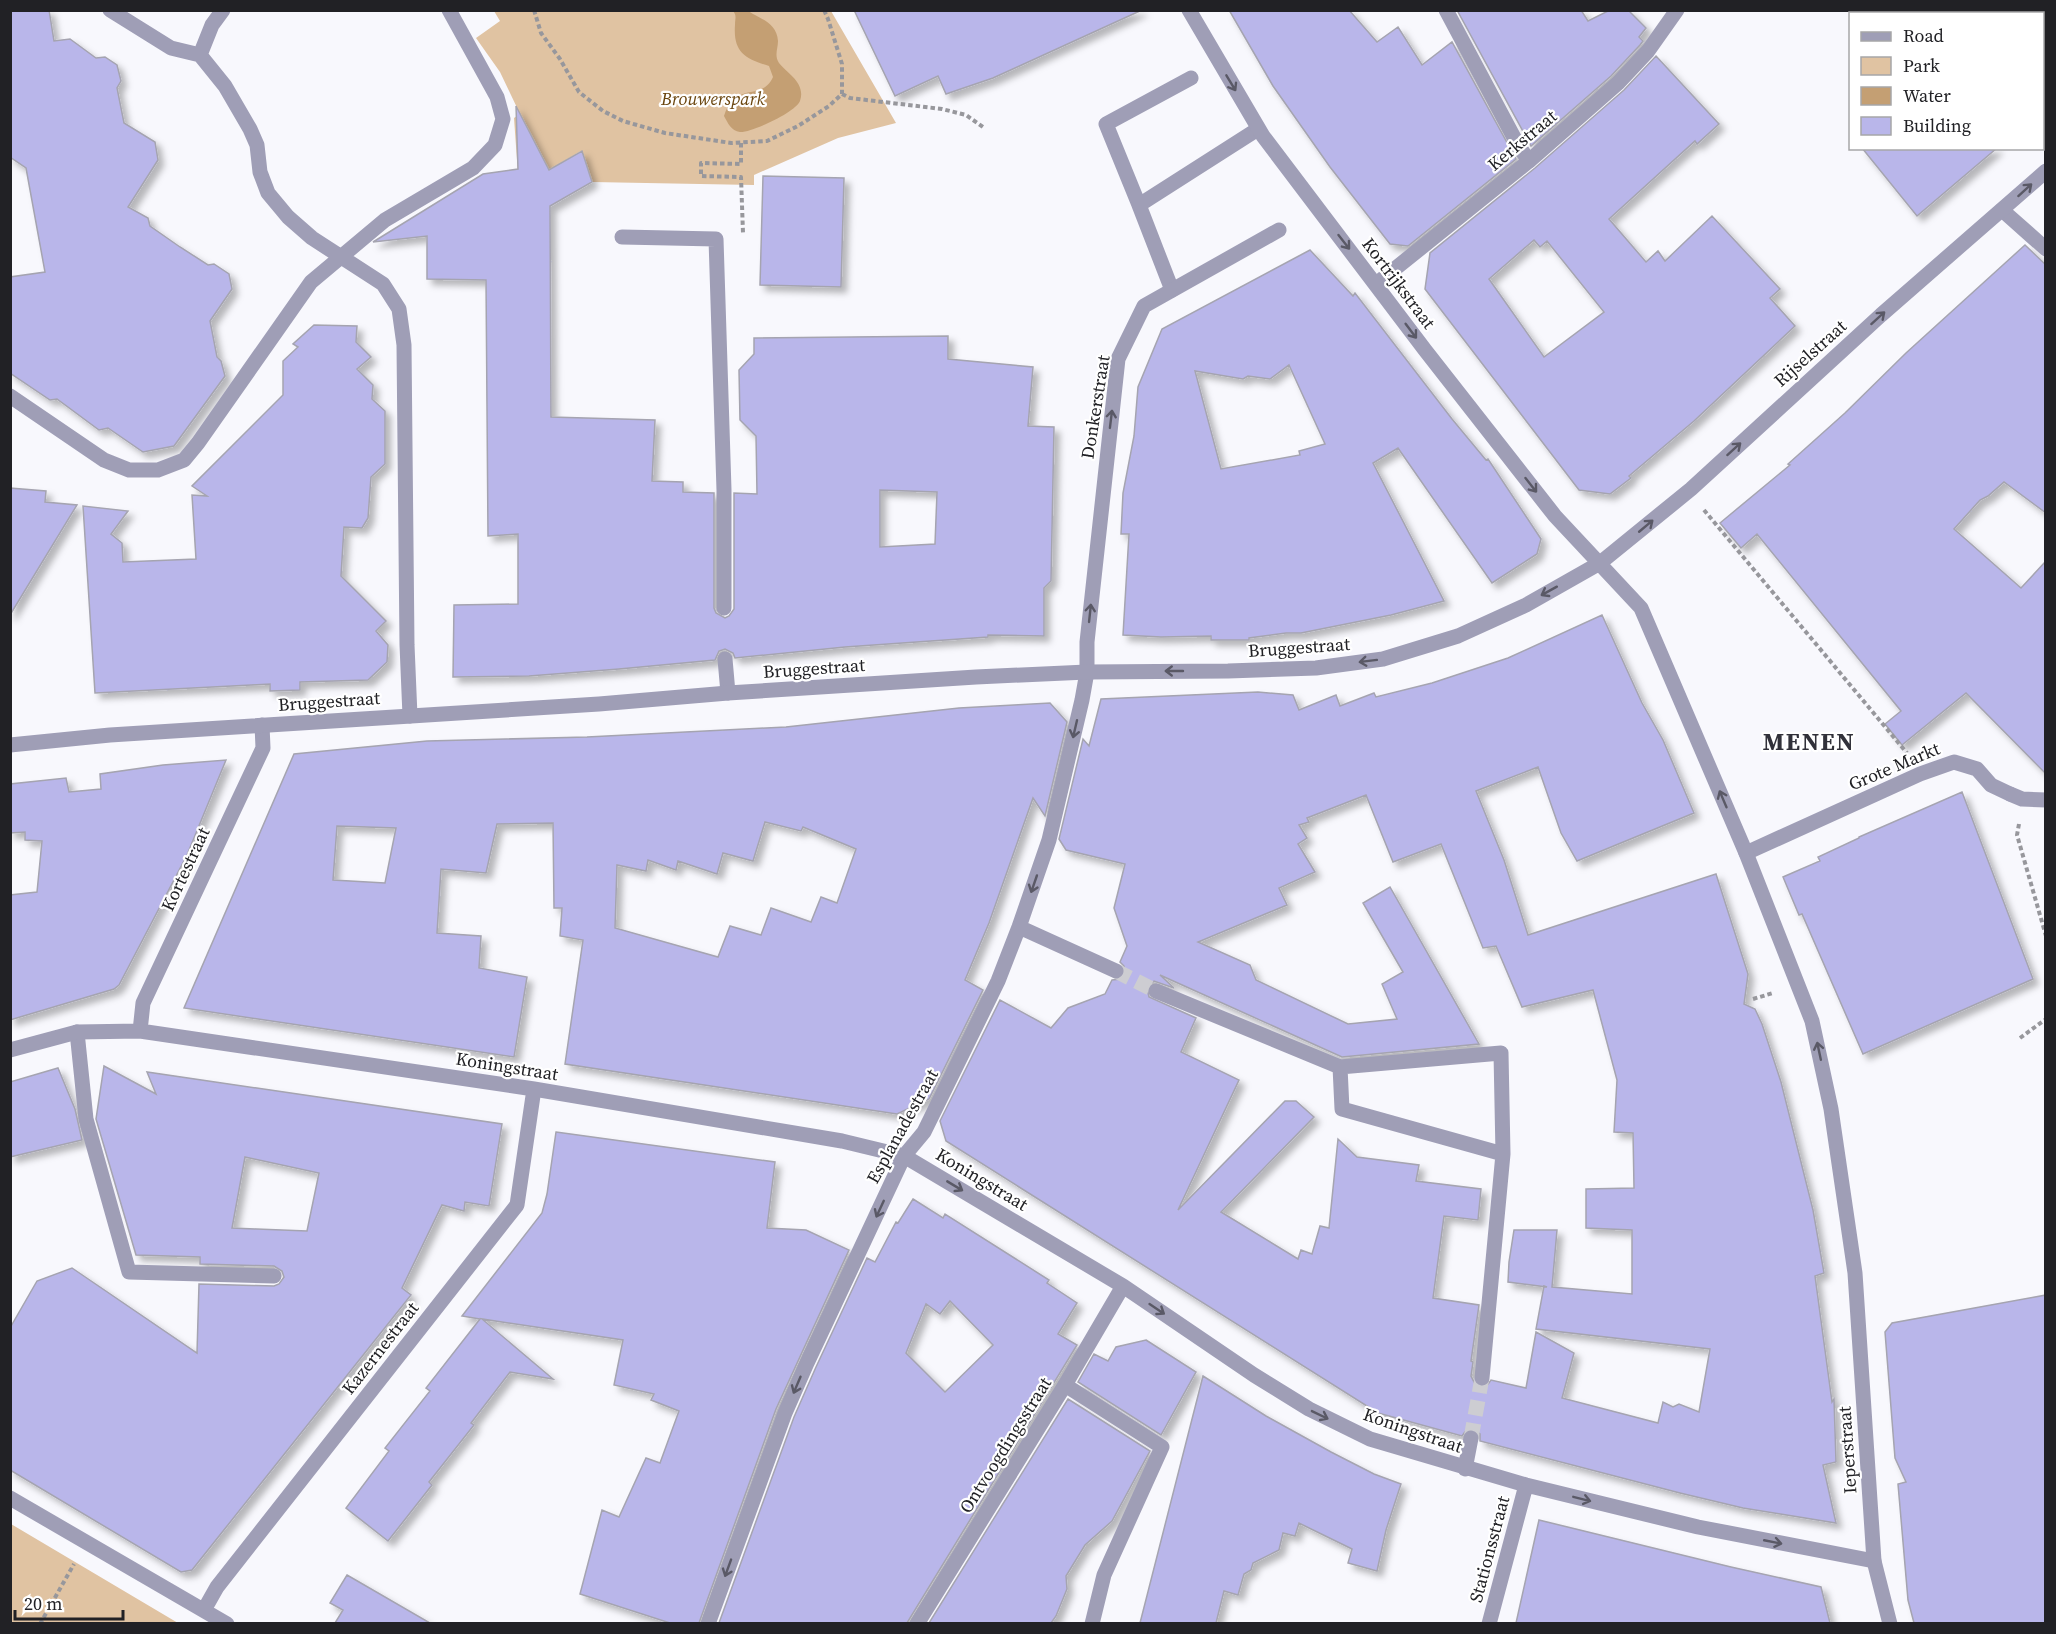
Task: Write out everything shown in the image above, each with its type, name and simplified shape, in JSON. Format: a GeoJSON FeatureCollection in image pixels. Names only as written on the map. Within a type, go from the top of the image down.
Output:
{"type":"FeatureCollection","features":[{"type":"Feature","properties":{"kind":"street"},"geometry":{"type":"LineString","coordinates":[[110,10],[171,48],[200,55],[225,86],[250,129],[257,145],[260,172],[268,193],[288,217],[312,238],[383,284],[399,309],[404,345],[407,645],[410,716]]}},
{"type":"Feature","properties":{"kind":"street"},"geometry":{"type":"LineString","coordinates":[[200,55],[212,25],[223,10]]}},
{"type":"Feature","properties":{"kind":"street"},"geometry":{"type":"LineString","coordinates":[[10,396],[104,460],[129,470],[158,470],[184,460],[311,282],[385,220],[473,168],[495,145],[503,118],[497,97],[449,10]]}},
{"type":"Feature","properties":{"kind":"street","name":"Kortrijkstraat"},"geometry":{"type":"LineString","coordinates":[[1189,10],[1258,129],[1425,350],[1555,516],[1600,563]]}},
{"type":"Feature","properties":{"kind":"street"},"geometry":{"type":"LineString","coordinates":[[1446,10],[1518,146],[1529,161]]}},
{"type":"Feature","properties":{"kind":"street","name":"Kerkstraat"},"geometry":{"type":"LineString","coordinates":[[1376,284],[1529,161],[1618,83],[1648,51],[1677,10]]}},
{"type":"Feature","properties":{"kind":"street"},"geometry":{"type":"LineString","coordinates":[[1172,290],[1106,124],[1191,78]]}},
{"type":"Feature","properties":{"kind":"street"},"geometry":{"type":"LineString","coordinates":[[1139,205],[1258,129]]}},
{"type":"Feature","properties":{"kind":"street","name":"Rijselstraat"},"geometry":{"type":"LineString","coordinates":[[1600,563],[1691,489],[1881,315],[2046,171]]}},
{"type":"Feature","properties":{"kind":"street"},"geometry":{"type":"LineString","coordinates":[[2002,210],[2046,249]]}},
{"type":"Feature","properties":{"kind":"street","name":"Donkerstraat"},"geometry":{"type":"LineString","coordinates":[[1087,672],[1087,642],[1118,360],[1144,306],[1279,230]]}},
{"type":"Feature","properties":{"kind":"street"},"geometry":{"type":"LineString","coordinates":[[622,237],[716,239],[724,490],[724,608]]}},
{"type":"Feature","properties":{"kind":"street"},"geometry":{"type":"LineString","coordinates":[[1600,563],[1641,608],[1746,853]]}},
{"type":"Feature","properties":{"kind":"street","name":"Bruggestraat"},"geometry":{"type":"LineString","coordinates":[[10,745],[110,735],[599,704],[728,693],[1087,672],[1316,668],[1383,659],[1458,636],[1526,605],[1600,563]]}},
{"type":"Feature","properties":{"kind":"street"},"geometry":{"type":"LineString","coordinates":[[725,659],[728,693]]}},
{"type":"Feature","properties":{"kind":"street","name":"Esplanadestraat"},"geometry":{"type":"LineString","coordinates":[[708,1623],[785,1413],[807,1363],[904,1156],[924,1132],[998,981],[1049,840],[1087,672]]}},
{"type":"Feature","properties":{"kind":"street","name":"Kortestraat"},"geometry":{"type":"LineString","coordinates":[[140,1030],[143,1003],[263,748],[262,725]]}},
{"type":"Feature","properties":{"kind":"street","name":"Grote Markt"},"geometry":{"type":"LineString","coordinates":[[1746,853],[1920,774],[1954,762],[1977,769],[1991,786],[2016,797]]}},
{"type":"Feature","properties":{"kind":"street"},"geometry":{"type":"LineString","coordinates":[[2016,797],[2046,800]]}},
{"type":"Feature","properties":{"kind":"street","name":"Ieperstraat"},"geometry":{"type":"LineString","coordinates":[[1746,853],[1812,1021],[1831,1109],[1855,1273],[1874,1561],[1890,1623]]}},
{"type":"Feature","properties":{"kind":"street"},"geometry":{"type":"LineString","coordinates":[[1019,927],[1116,971]]}},
{"type":"Feature","properties":{"kind":"street"},"geometry":{"type":"LineString","coordinates":[[1156,991],[1341,1068],[1501,1053],[1503,1154],[1482,1378]]}},
{"type":"Feature","properties":{"kind":"street","name":"Koningstraat"},"geometry":{"type":"LineString","coordinates":[[10,1050],[77,1032],[140,1030],[534,1089],[842,1141],[904,1156],[1123,1286],[1254,1375],[1309,1409],[1370,1439],[1465,1469],[1698,1527],[1874,1561]]}},
{"type":"Feature","properties":{"kind":"street"},"geometry":{"type":"LineString","coordinates":[[77,1032],[86,1119],[129,1272],[274,1276]]}},
{"type":"Feature","properties":{"kind":"street"},"geometry":{"type":"LineString","coordinates":[[1341,1068],[1342,1109],[1503,1154]]}},
{"type":"Feature","properties":{"kind":"street","name":"Kazernestraat"},"geometry":{"type":"LineString","coordinates":[[204,1610],[217,1587],[517,1205],[534,1089]]}},
{"type":"Feature","properties":{"kind":"street","name":"Ontvoogdingsstraat"},"geometry":{"type":"LineString","coordinates":[[917,1623],[1065,1385],[1123,1286]]}},
{"type":"Feature","properties":{"kind":"street"},"geometry":{"type":"LineString","coordinates":[[1065,1385],[1162,1447],[1104,1575],[1092,1623]]}},
{"type":"Feature","properties":{"kind":"street"},"geometry":{"type":"LineString","coordinates":[[1465,1469],[1471,1438]]}},
{"type":"Feature","properties":{"kind":"street","name":"Stationsstraat"},"geometry":{"type":"LineString","coordinates":[[1489,1623],[1526,1485]]}},
{"type":"Feature","properties":{"kind":"street"},"geometry":{"type":"LineString","coordinates":[[10,1498],[226,1623]]}},
{"type":"Feature","properties":{"kind":"path"},"geometry":{"type":"LineString","coordinates":[[534,10],[541,33],[560,59],[579,92],[603,111],[623,121],[665,133],[741,143],[767,141],[798,126],[829,106],[842,94],[842,64],[824,10]]}},
{"type":"Feature","properties":{"kind":"path"},"geometry":{"type":"LineString","coordinates":[[842,94],[850,98],[942,109],[966,116],[983,127]]}},
{"type":"Feature","properties":{"kind":"path"},"geometry":{"type":"LineString","coordinates":[[741,143],[741,164],[701,163],[701,176],[741,177]]}},
{"type":"Feature","properties":{"kind":"path","name":"Grote Markt"},"geometry":{"type":"LineString","coordinates":[[1691,489],[1699,503],[1910,757]]}},
{"type":"Feature","properties":{"kind":"path"},"geometry":{"type":"LineString","coordinates":[[2016,797],[2018,835],[2046,936]]}},
{"type":"Feature","properties":{"kind":"path"},"geometry":{"type":"LineString","coordinates":[[2020,1038],[2046,1019]]}},
{"type":"Feature","properties":{"kind":"path"},"geometry":{"type":"LineString","coordinates":[[40,1623],[86,1542]]}},
{"type":"Feature","properties":{"kind":"green space","name":"Brouwerspark"},"geometry":{"type":"Polygon","coordinates":[[[494,11],[831,11],[896,123],[838,138],[754,175],[754,185],[592,182],[581,151],[515,190],[518,174],[514,118],[520,114],[500,72],[476,38],[500,21],[494,11]]]}},
{"type":"Feature","properties":{"kind":"green space"},"geometry":{"type":"Polygon","coordinates":[[[11,1524],[178,1623],[11,1623],[11,1524]]]}},
{"type":"Feature","properties":{"kind":"water"},"geometry":{"type":"Polygon","coordinates":[[[747,10],[767,22],[776,31],[778,41],[776,55],[779,63],[795,79],[801,89],[800,101],[790,111],[773,121],[740,132],[728,124],[724,116],[729,105],[741,94],[762,89],[773,77],[769,66],[742,53],[736,42],[733,11],[747,10]]]}},
{"type":"Feature","properties":{"kind":"building"},"geometry":{"type":"Polygon","coordinates":[[[10,10],[49,10],[54,41],[70,39],[96,58],[105,57],[117,65],[121,81],[117,88],[124,123],[155,142],[158,160],[128,207],[148,218],[150,226],[180,247],[208,265],[214,264],[229,274],[232,289],[210,321],[217,357],[221,361],[225,376],[174,446],[143,452],[108,428],[99,430],[57,399],[50,400],[10,373],[10,277],[45,272],[26,168],[10,157],[10,10]]]}},
{"type":"Feature","properties":{"kind":"building"},"geometry":{"type":"Polygon","coordinates":[[[854,10],[1142,10],[993,78],[946,94],[938,76],[895,96],[854,10]]]}},
{"type":"Feature","properties":{"kind":"building"},"geometry":{"type":"Polygon","coordinates":[[[1229,10],[1349,10],[1377,42],[1398,27],[1422,65],[1452,42],[1516,159],[1408,246],[1390,244],[1330,167],[1273,86],[1229,10]]]}},
{"type":"Feature","properties":{"kind":"building"},"geometry":{"type":"Polygon","coordinates":[[[1457,10],[1581,10],[1588,21],[1610,10],[1628,10],[1646,28],[1639,37],[1643,41],[1611,76],[1531,146],[1457,10]]]}},
{"type":"Feature","properties":{"kind":"building"},"geometry":{"type":"Polygon","coordinates":[[[1656,56],[1719,124],[1697,144],[1695,141],[1609,219],[1646,262],[1658,251],[1665,261],[1712,216],[1780,289],[1770,298],[1795,326],[1694,421],[1610,494],[1579,490],[1425,289],[1430,253],[1535,168],[1624,90],[1656,56]],[[1534,240],[1489,279],[1544,357],[1604,312],[1547,241],[1540,247],[1534,240]]]}},
{"type":"Feature","properties":{"kind":"building"},"geometry":{"type":"Polygon","coordinates":[[[516,106],[549,170],[582,151],[592,182],[550,206],[551,417],[655,420],[652,481],[683,482],[683,492],[714,493],[714,608],[716,613],[725,618],[734,609],[734,493],[757,494],[756,436],[740,420],[739,370],[754,354],[754,338],[948,336],[948,359],[1033,367],[1028,426],[1054,427],[1051,581],[1044,588],[1044,636],[988,635],[988,637],[845,647],[735,658],[733,653],[725,649],[719,651],[715,660],[529,676],[453,677],[454,605],[518,604],[518,534],[488,536],[486,280],[427,279],[427,236],[373,242],[483,174],[518,169],[516,106]],[[880,490],[880,547],[935,544],[937,492],[880,490]]]}},
{"type":"Feature","properties":{"kind":"building"},"geometry":{"type":"Polygon","coordinates":[[[1864,150],[1995,150],[1917,216],[1864,150]]]}},
{"type":"Feature","properties":{"kind":"building"},"geometry":{"type":"Polygon","coordinates":[[[763,176],[844,178],[841,287],[760,285],[763,176]]]}},
{"type":"Feature","properties":{"kind":"building"},"geometry":{"type":"Polygon","coordinates":[[[2025,245],[2046,265],[2046,513],[2004,482],[1980,500],[1954,529],[2021,588],[2046,561],[2046,774],[1966,693],[1902,745],[1885,724],[1901,711],[1757,534],[1741,548],[1720,523],[1790,465],[1788,464],[1845,413],[1906,353],[2025,245]]]}},
{"type":"Feature","properties":{"kind":"building"},"geometry":{"type":"Polygon","coordinates":[[[1310,250],[1353,296],[1355,293],[1452,419],[1486,460],[1488,459],[1541,539],[1537,554],[1492,583],[1398,448],[1373,463],[1444,601],[1391,615],[1301,633],[1286,633],[1249,638],[1249,640],[1211,640],[1211,636],[1123,635],[1129,534],[1121,534],[1123,493],[1134,436],[1138,387],[1162,329],[1310,250]],[[1289,365],[1270,379],[1248,376],[1243,379],[1195,371],[1221,469],[1300,455],[1299,451],[1325,444],[1289,365]]]}},
{"type":"Feature","properties":{"kind":"building"},"geometry":{"type":"Polygon","coordinates":[[[314,325],[357,326],[356,342],[371,357],[357,369],[373,385],[372,399],[385,411],[385,464],[371,477],[368,518],[362,528],[344,527],[341,576],[386,621],[376,631],[388,645],[387,662],[368,680],[300,682],[300,690],[270,691],[270,684],[95,693],[83,506],[128,511],[111,534],[122,543],[123,562],[196,559],[192,495],[207,496],[192,486],[283,395],[283,361],[298,347],[293,344],[314,325]]]}},
{"type":"Feature","properties":{"kind":"building"},"geometry":{"type":"Polygon","coordinates":[[[10,488],[46,491],[45,502],[77,505],[10,615],[10,488]]]}},
{"type":"Feature","properties":{"kind":"building"},"geometry":{"type":"Polygon","coordinates":[[[1602,615],[1642,703],[1663,740],[1694,813],[1577,861],[1561,833],[1538,767],[1476,791],[1504,860],[1528,935],[1716,874],[1748,974],[1744,1004],[1755,1009],[1762,1024],[1781,1082],[1813,1210],[1824,1273],[1815,1276],[1832,1402],[1834,1399],[1836,1462],[1823,1465],[1836,1523],[1743,1508],[1680,1493],[1480,1441],[1480,1434],[1473,1429],[1467,1429],[1462,1436],[1378,1413],[946,1141],[940,1121],[1000,1000],[1051,1028],[1068,1008],[1105,994],[1112,980],[1121,979],[1125,974],[1124,966],[1120,962],[1127,946],[1114,908],[1125,864],[1066,850],[1059,839],[1083,739],[1089,746],[1101,699],[1258,692],[1293,695],[1299,710],[1336,695],[1340,706],[1374,693],[1376,697],[1432,683],[1508,658],[1602,615]],[[1366,795],[1307,818],[1309,822],[1299,825],[1307,838],[1298,844],[1315,872],[1279,888],[1287,905],[1198,942],[1250,965],[1256,980],[1348,1024],[1397,1019],[1382,984],[1403,972],[1363,903],[1390,887],[1479,1044],[1342,1057],[1160,975],[1174,988],[1154,981],[1147,988],[1149,997],[1196,1018],[1181,1052],[1239,1080],[1178,1210],[1285,1101],[1296,1101],[1314,1117],[1221,1212],[1298,1259],[1301,1250],[1312,1254],[1320,1226],[1329,1228],[1338,1139],[1357,1157],[1419,1165],[1416,1181],[1481,1189],[1478,1220],[1444,1216],[1433,1298],[1479,1305],[1471,1361],[1473,1362],[1471,1376],[1476,1386],[1486,1387],[1491,1380],[1526,1388],[1536,1332],[1574,1353],[1562,1398],[1658,1423],[1663,1402],[1673,1407],[1679,1404],[1699,1412],[1710,1349],[1536,1329],[1544,1287],[1508,1282],[1514,1230],[1557,1230],[1552,1287],[1632,1294],[1632,1230],[1586,1228],[1586,1189],[1634,1188],[1633,1133],[1614,1132],[1617,1080],[1593,990],[1522,1007],[1496,946],[1483,948],[1441,844],[1393,862],[1366,795]]]}},
{"type":"Feature","properties":{"kind":"building"},"geometry":{"type":"Polygon","coordinates":[[[1050,703],[1067,722],[1045,816],[1033,798],[989,923],[965,980],[983,990],[929,1099],[897,1114],[565,1064],[583,940],[560,936],[562,908],[554,908],[553,823],[497,824],[486,873],[441,869],[437,933],[481,936],[479,968],[527,977],[514,1057],[184,1008],[294,754],[427,741],[587,737],[786,727],[959,708],[1050,703]],[[765,822],[753,861],[723,853],[717,874],[678,861],[676,870],[648,860],[646,871],[617,865],[615,928],[718,957],[730,926],[761,935],[771,908],[811,922],[821,897],[837,903],[856,849],[803,827],[801,831],[765,822]],[[337,826],[333,880],[385,883],[396,828],[337,826]]]}},
{"type":"Feature","properties":{"kind":"building"},"geometry":{"type":"Polygon","coordinates":[[[226,760],[187,855],[119,985],[114,989],[10,1020],[10,895],[37,892],[42,841],[25,840],[25,832],[10,833],[10,784],[66,778],[69,792],[101,789],[100,774],[163,765],[226,760]]]}},
{"type":"Feature","properties":{"kind":"building"},"geometry":{"type":"Polygon","coordinates":[[[1962,792],[2033,979],[1863,1054],[1802,914],[1799,915],[1783,877],[1820,861],[1818,857],[1859,837],[1962,792]]]}},
{"type":"Feature","properties":{"kind":"building"},"geometry":{"type":"Polygon","coordinates":[[[104,1066],[156,1094],[147,1072],[502,1124],[489,1206],[465,1202],[464,1211],[442,1205],[402,1288],[411,1295],[192,1570],[181,1572],[10,1470],[10,1328],[37,1281],[72,1268],[197,1353],[199,1284],[274,1286],[279,1284],[284,1277],[282,1271],[274,1266],[200,1264],[200,1257],[136,1255],[96,1119],[104,1066]],[[245,1157],[232,1228],[307,1231],[319,1173],[245,1157]]]}},
{"type":"Feature","properties":{"kind":"building"},"geometry":{"type":"Polygon","coordinates":[[[58,1068],[75,1109],[82,1140],[10,1157],[10,1082],[58,1068]]]}},
{"type":"Feature","properties":{"kind":"building"},"geometry":{"type":"Polygon","coordinates":[[[556,1132],[775,1162],[767,1228],[806,1230],[849,1250],[776,1409],[699,1623],[670,1623],[580,1594],[602,1510],[619,1517],[646,1458],[660,1463],[679,1411],[651,1400],[654,1394],[614,1385],[623,1340],[482,1319],[553,1379],[510,1372],[471,1423],[474,1425],[429,1482],[432,1485],[388,1541],[346,1508],[389,1451],[385,1448],[430,1391],[426,1388],[480,1319],[462,1316],[542,1213],[556,1132]]]}},
{"type":"Feature","properties":{"kind":"building"},"geometry":{"type":"Polygon","coordinates":[[[913,1199],[943,1218],[945,1214],[1049,1280],[1047,1283],[1077,1303],[1058,1334],[1077,1345],[907,1623],[719,1623],[794,1417],[816,1367],[867,1258],[875,1262],[896,1222],[898,1223],[913,1199]],[[950,1301],[940,1314],[926,1304],[906,1353],[945,1392],[993,1345],[950,1301]]]}},
{"type":"Feature","properties":{"kind":"building"},"geometry":{"type":"Polygon","coordinates":[[[2046,1295],[2046,1623],[1914,1623],[1908,1600],[1898,1484],[1906,1482],[1895,1458],[1885,1332],[1892,1323],[2046,1295]]]}},
{"type":"Feature","properties":{"kind":"building"},"geometry":{"type":"Polygon","coordinates":[[[1146,1340],[1196,1372],[1161,1435],[1078,1382],[1094,1354],[1108,1361],[1116,1347],[1146,1340]]]}},
{"type":"Feature","properties":{"kind":"building"},"geometry":{"type":"Polygon","coordinates":[[[1203,1376],[1266,1416],[1331,1452],[1374,1474],[1401,1484],[1386,1530],[1377,1571],[1348,1563],[1352,1549],[1299,1523],[1295,1536],[1283,1533],[1279,1550],[1253,1563],[1251,1570],[1244,1574],[1238,1595],[1224,1591],[1216,1623],[1140,1623],[1203,1376]]]}},
{"type":"Feature","properties":{"kind":"building"},"geometry":{"type":"Polygon","coordinates":[[[1068,1399],[1150,1451],[1112,1521],[1085,1545],[1066,1576],[1067,1589],[1056,1616],[1051,1623],[929,1623],[1068,1399]]]}},
{"type":"Feature","properties":{"kind":"building"},"geometry":{"type":"Polygon","coordinates":[[[1539,1520],[1821,1587],[1830,1623],[1516,1623],[1539,1520]]]}},
{"type":"Feature","properties":{"kind":"building"},"geometry":{"type":"Polygon","coordinates":[[[347,1575],[430,1623],[335,1623],[343,1610],[330,1603],[347,1575]]]}},
{"type":"Feature","properties":{"kind":"tunnel"},"geometry":{"type":"LineString","coordinates":[[1116,971],[1156,991]]}},
{"type":"Feature","properties":{"kind":"tunnel"},"geometry":{"type":"LineString","coordinates":[[1471,1438],[1482,1378]]}},
{"type":"Feature","properties":{"kind":"district","name":"MENEN"},"geometry":{"type":"Point","coordinates":[1809,741]}}]}
